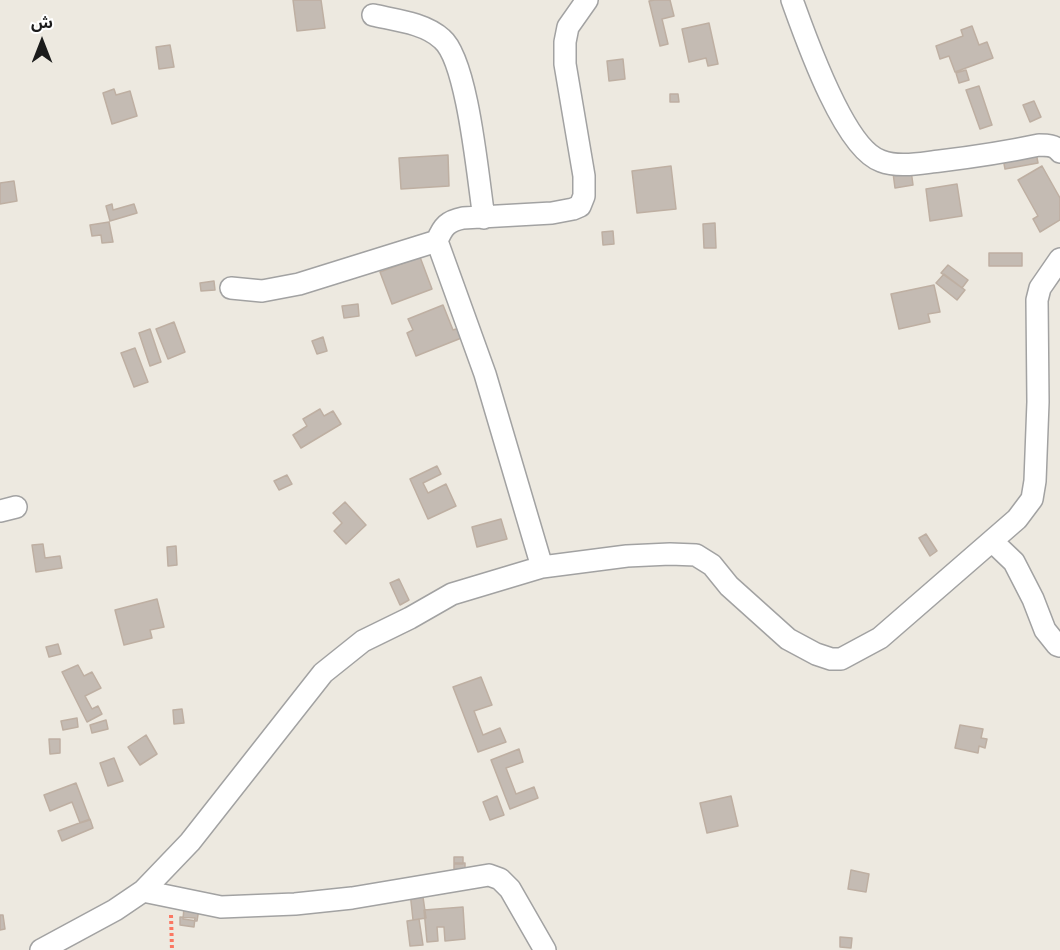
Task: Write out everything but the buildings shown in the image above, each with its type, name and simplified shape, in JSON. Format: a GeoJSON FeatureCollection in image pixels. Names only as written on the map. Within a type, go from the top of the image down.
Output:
{"type":"FeatureCollection","features":[{"type":"Feature","properties":{"kind":"street"},"geometry":{"type":"LineString","coordinates":[[542,567],[485,374],[437,241],[442,229],[449,221],[463,218],[552,213],[580,206],[584,196],[584,176],[565,64],[564,42],[568,27],[587,0]]}},
{"type":"Feature","properties":{"kind":"street"},"geometry":{"type":"LineString","coordinates":[[792,0],[802,28],[848,131],[864,149],[880,161],[905,165],[980,156],[1039,145],[1058,148],[1060,152]]}},
{"type":"Feature","properties":{"kind":"street"},"geometry":{"type":"LineString","coordinates":[[373,15],[420,27],[442,38],[452,50],[463,78],[484,218]]}},
{"type":"Feature","properties":{"kind":"street"},"geometry":{"type":"LineString","coordinates":[[231,288],[262,291],[299,284],[437,241]]}},
{"type":"Feature","properties":{"kind":"street"},"geometry":{"type":"LineString","coordinates":[[41,950],[115,910],[143,891],[190,842],[323,673],[363,641],[411,618],[452,594],[542,567],[627,556],[696,555],[712,565],[729,586],[788,639],[816,654],[831,659],[841,659],[880,638],[1017,519],[1032,499],[1035,481],[1038,402],[1037,300],[1040,288],[1060,259]]}},
{"type":"Feature","properties":{"kind":"street"},"geometry":{"type":"LineString","coordinates":[[992,541],[1014,562],[1046,630],[1060,646]]}},
{"type":"Feature","properties":{"kind":"street"},"geometry":{"type":"LineString","coordinates":[[143,891],[221,907],[295,904],[352,898],[489,875],[500,879],[510,889],[545,950]]}},
{"type":"Feature","properties":{"kind":"path"},"geometry":{"type":"LineString","coordinates":[[170,898],[172,950]]}}]}
